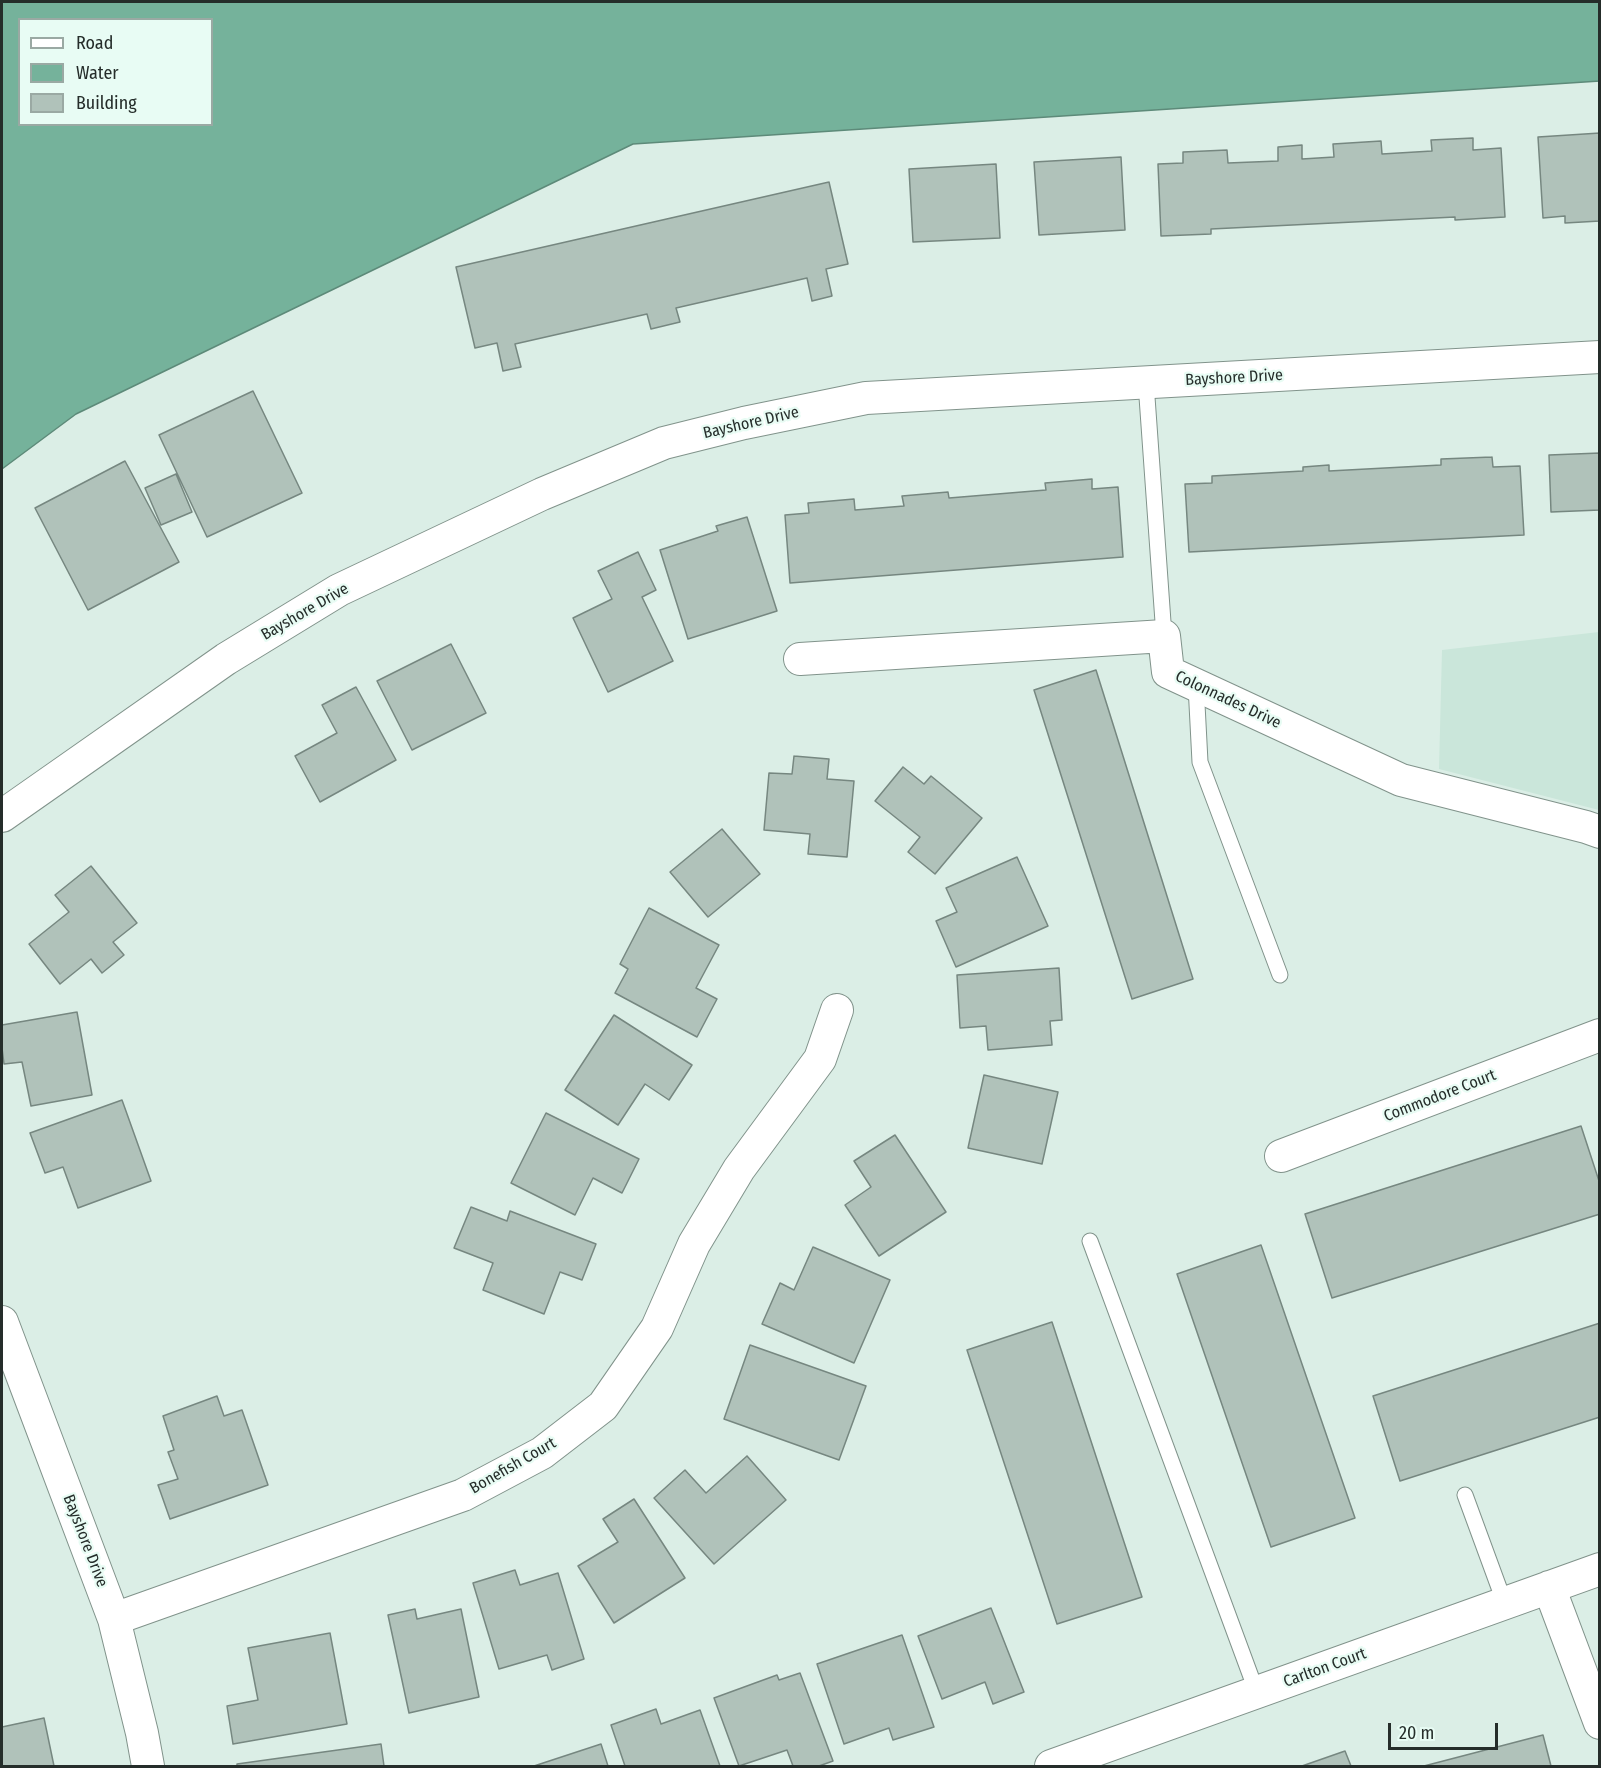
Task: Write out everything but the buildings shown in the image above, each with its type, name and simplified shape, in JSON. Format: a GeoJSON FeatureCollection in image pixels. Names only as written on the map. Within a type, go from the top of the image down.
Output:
{"type":"FeatureCollection","features":[{"type":"Feature","properties":{"kind":"street","name":"Bayshore Drive"},"geometry":{"type":"LineString","coordinates":[[2,816],[226,659],[339,590],[542,494],[664,443],[744,423],[866,398],[1599,357]]}},
{"type":"Feature","properties":{"kind":"street"},"geometry":{"type":"LineString","coordinates":[[800,658],[1164,636]]}},
{"type":"Feature","properties":{"kind":"street","name":"Colonnades Drive"},"geometry":{"type":"LineString","coordinates":[[1164,636],[1168,672],[1401,780],[1599,832]]}},
{"type":"Feature","properties":{"kind":"street","name":"Bonefish Court"},"geometry":{"type":"LineString","coordinates":[[114,1619],[463,1495],[542,1453],[603,1406],[657,1328],[694,1244],[739,1169],[820,1059],[837,1010]]}},
{"type":"Feature","properties":{"kind":"street","name":"Commodore Court"},"geometry":{"type":"LineString","coordinates":[[1281,1156],[1599,1035]]}},
{"type":"Feature","properties":{"kind":"street","name":"Bayshore Drive"},"geometry":{"type":"LineString","coordinates":[[2,1322],[114,1619],[148,1767]]}},
{"type":"Feature","properties":{"kind":"street","name":"Carlton Court"},"geometry":{"type":"LineString","coordinates":[[1051,1767],[1599,1569]]}},
{"type":"Feature","properties":{"kind":"street"},"geometry":{"type":"LineString","coordinates":[[1549,1587],[1599,1723]]}},
{"type":"Feature","properties":{"kind":"lane"},"geometry":{"type":"LineString","coordinates":[[1146,383],[1164,636]]}},
{"type":"Feature","properties":{"kind":"lane"},"geometry":{"type":"LineString","coordinates":[[1196,685],[1200,762],[1280,975]]}},
{"type":"Feature","properties":{"kind":"lane"},"geometry":{"type":"LineString","coordinates":[[1090,1241],[1257,1693]]}},
{"type":"Feature","properties":{"kind":"lane"},"geometry":{"type":"LineString","coordinates":[[1466,1495],[1505,1604]]}},
{"type":"Feature","properties":{"kind":"shaded area"},"geometry":{"type":"Polygon","coordinates":[[[1599,632],[1599,810],[1439,769],[1442,650],[1599,632]]]}},
{"type":"Feature","properties":{"kind":"water"},"geometry":{"type":"Polygon","coordinates":[[[2,2],[1599,2],[1600,81],[633,144],[76,414],[2,469],[2,2]]]}}]}
